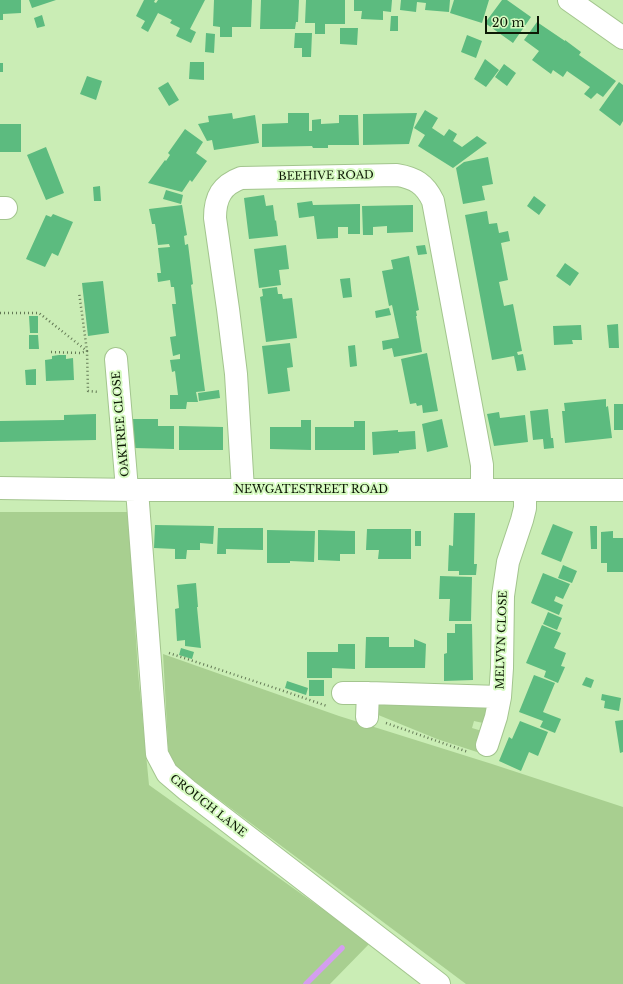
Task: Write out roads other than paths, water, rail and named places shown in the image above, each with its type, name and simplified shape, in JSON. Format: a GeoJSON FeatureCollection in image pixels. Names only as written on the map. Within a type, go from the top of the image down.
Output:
{"type":"FeatureCollection","features":[{"type":"Feature","properties":{"kind":"street"},"geometry":{"type":"LineString","coordinates":[[569,0],[623,38]]}},
{"type":"Feature","properties":{"kind":"street","name":"BEEHIVE ROAD"},"geometry":{"type":"LineString","coordinates":[[243,490],[236,374],[215,218],[216,202],[226,186],[241,178],[398,175],[416,180],[429,193],[433,201],[482,465],[482,490]]}},
{"type":"Feature","properties":{"kind":"street","name":"OAKTREE CLOSE"},"geometry":{"type":"LineString","coordinates":[[116,359],[132,490]]}},
{"type":"Feature","properties":{"kind":"street","name":"NEWGATESTREET ROAD"},"geometry":{"type":"LineString","coordinates":[[0,488],[132,490],[623,490]]}},
{"type":"Feature","properties":{"kind":"street","name":"CROUCH LANE"},"geometry":{"type":"LineString","coordinates":[[132,490],[149,647],[157,754],[167,773],[193,795],[439,984]]}},
{"type":"Feature","properties":{"kind":"street","name":"MELVYN CLOSE"},"geometry":{"type":"LineString","coordinates":[[487,745],[496,717],[500,697],[503,596],[508,562],[525,508],[525,490]]}},
{"type":"Feature","properties":{"kind":"street"},"geometry":{"type":"LineString","coordinates":[[367,716],[368,693]]}},
{"type":"Feature","properties":{"kind":"street","name":"MELVYN CLOSE"},"geometry":{"type":"LineString","coordinates":[[335,700],[368,693],[500,697]]}},
{"type":"Feature","properties":{"kind":"waterway"},"geometry":{"type":"LineString","coordinates":[[306,984],[342,948]]}}]}
